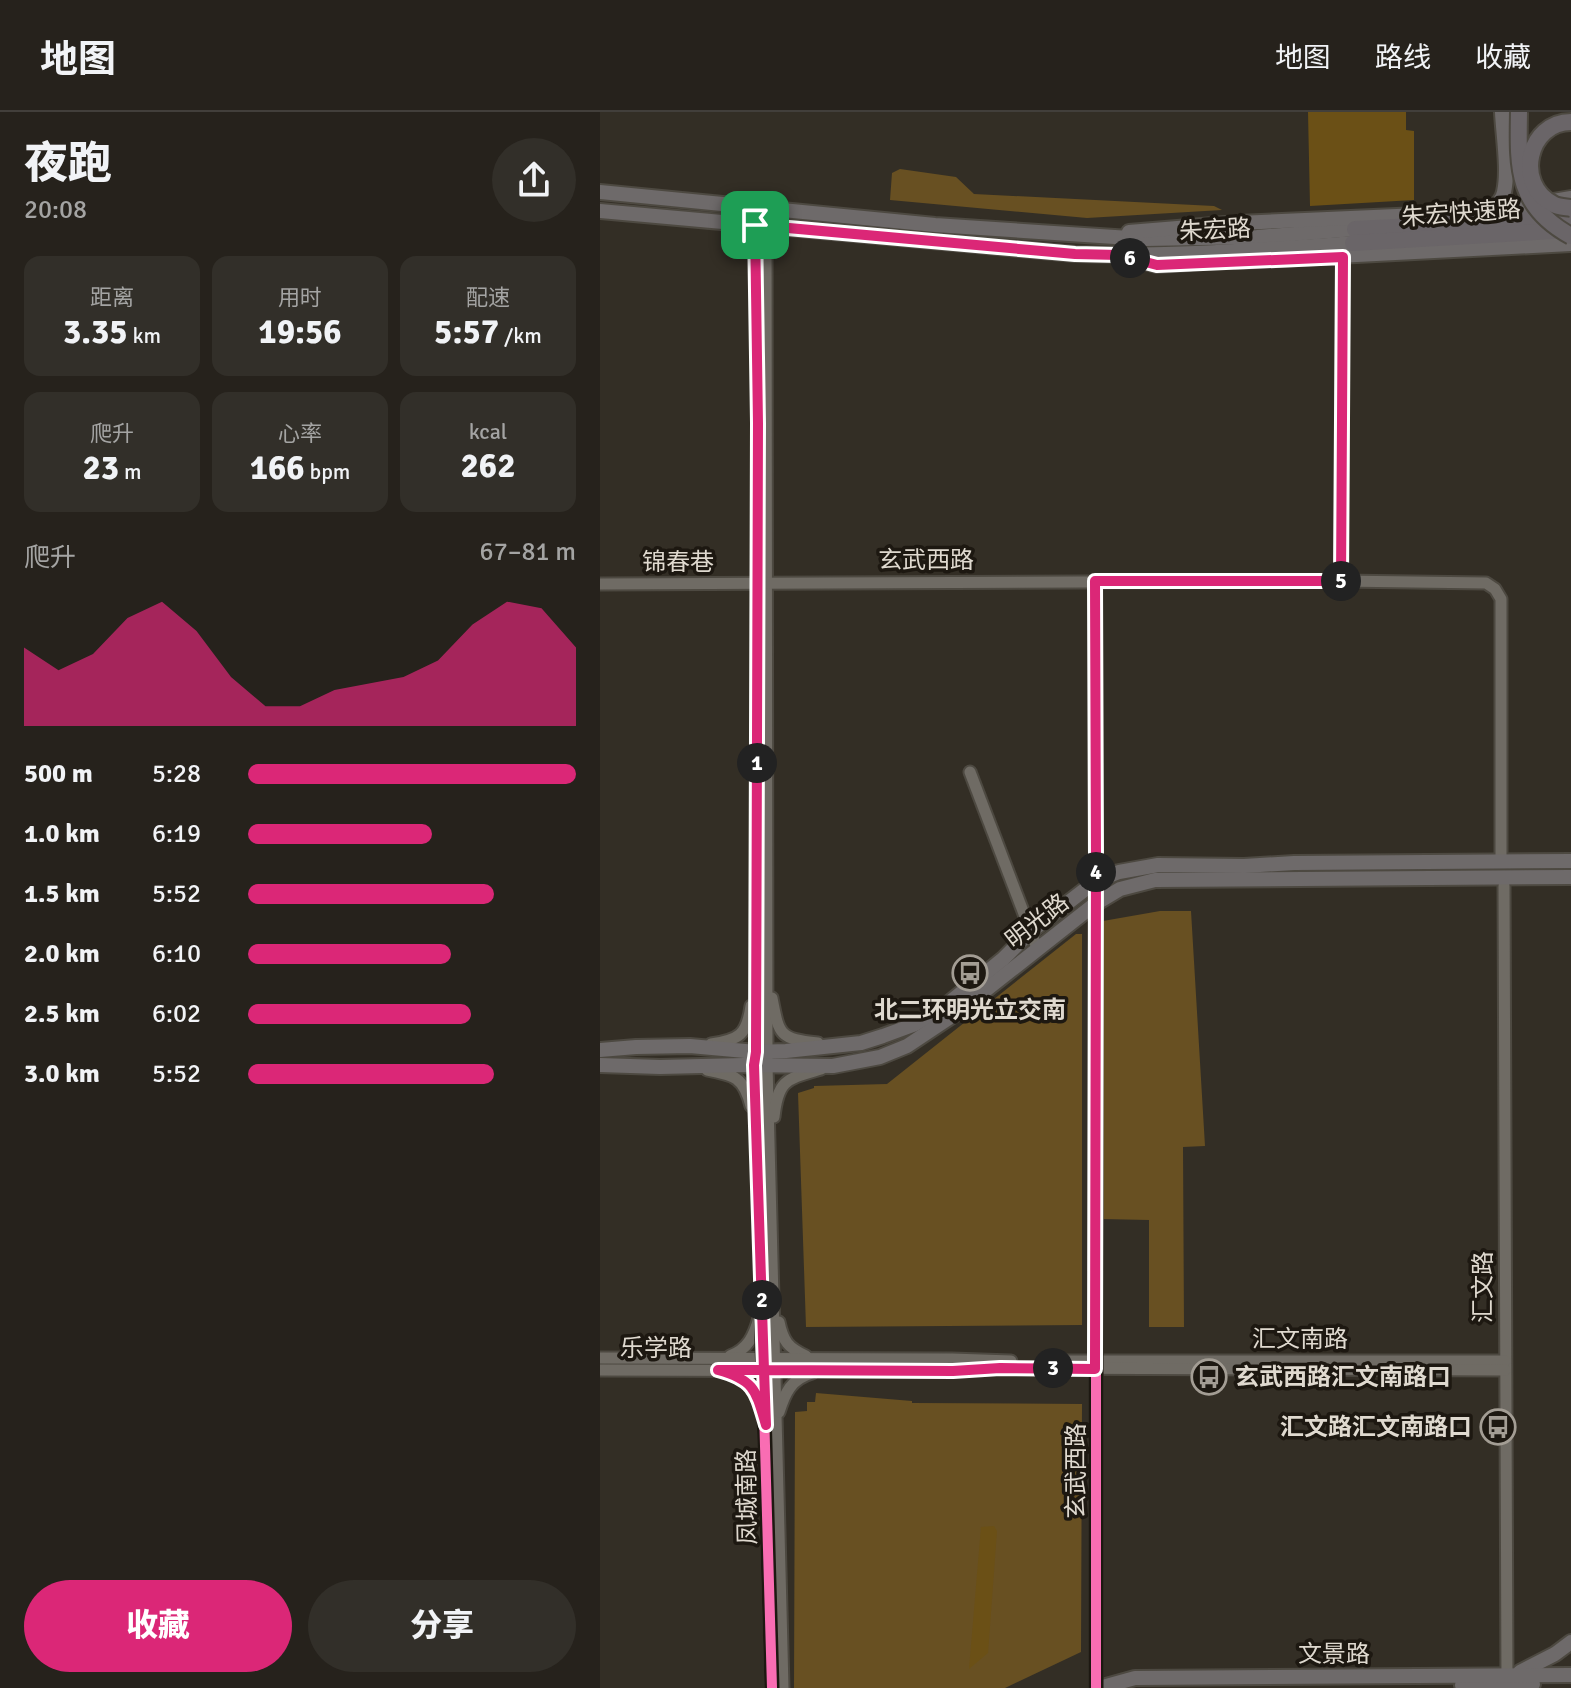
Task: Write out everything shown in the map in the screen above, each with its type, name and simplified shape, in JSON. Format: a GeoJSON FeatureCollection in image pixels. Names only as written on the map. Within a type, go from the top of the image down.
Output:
{"type":"FeatureCollection","features":[{"type":"Feature","properties":{"kind":"highway"},"geometry":{"type":"LineString","coordinates":[[1519,112],[1520,170],[1528,194],[1549,221],[1571,233]]}},
{"type":"Feature","properties":{"kind":"highway"},"geometry":{"type":"LineString","coordinates":[[1571,123],[1564,122],[1546,130],[1534,144],[1529,162],[1534,183],[1545,199],[1571,208]]}},
{"type":"Feature","properties":{"kind":"highway","name":"朱宏快速路"},"geometry":{"type":"LineString","coordinates":[[1351,243],[1495,222],[1571,216]]}},
{"type":"Feature","properties":{"kind":"highway","name":"朱宏快速路"},"geometry":{"type":"LineString","coordinates":[[1351,243],[1571,233]]}},
{"type":"Feature","properties":{"kind":"main road"},"geometry":{"type":"LineString","coordinates":[[1488,212],[1500,203],[1504,192],[1502,112]]}},
{"type":"Feature","properties":{"kind":"main road"},"geometry":{"type":"LineString","coordinates":[[1558,112],[1571,123]]}},
{"type":"Feature","properties":{"kind":"main road","name":"朱宏路"},"geometry":{"type":"LineString","coordinates":[[600,192],[935,225],[1145,239],[1257,237],[1351,243]]}},
{"type":"Feature","properties":{"kind":"main road","name":"朱宏路"},"geometry":{"type":"LineString","coordinates":[[1100,235],[1238,223],[1488,212],[1571,198]]}},
{"type":"Feature","properties":{"kind":"main road","name":"朱宏路"},"geometry":{"type":"LineString","coordinates":[[600,211],[1075,254],[1216,254],[1351,243]]}},
{"type":"Feature","properties":{"kind":"main road"},"geometry":{"type":"LineString","coordinates":[[1351,243],[1571,244]]}},
{"type":"Feature","properties":{"kind":"main road"},"geometry":{"type":"LineString","coordinates":[[1303,870],[1571,861]]}},
{"type":"Feature","properties":{"kind":"main road","name":"明光路"},"geometry":{"type":"LineString","coordinates":[[600,1065],[687,1067],[861,1043],[883,1036],[927,1019],[963,993],[1030,932],[1096,881],[1119,872],[1158,865],[1571,877]]}},
{"type":"Feature","properties":{"kind":"main road","name":"明光路"},"geometry":{"type":"LineString","coordinates":[[600,1050],[690,1046],[833,1066],[880,1057],[907,1046],[958,1012],[1095,904],[1120,889],[1155,880],[1236,880],[1303,870],[1571,868]]}},
{"type":"Feature","properties":{"kind":"main road"},"geometry":{"type":"LineString","coordinates":[[1236,880],[1286,887],[1571,886]]}},
{"type":"Feature","properties":{"kind":"main road"},"geometry":{"type":"LineString","coordinates":[[1513,1683],[1571,1642]]}},
{"type":"Feature","properties":{"kind":"main road","name":"文景路"},"geometry":{"type":"LineString","coordinates":[[1513,1683],[1571,1675]]}},
{"type":"Feature","properties":{"kind":"main road","name":"文景路"},"geometry":{"type":"LineString","coordinates":[[1098,1688],[1135,1678],[1182,1682]]}},
{"type":"Feature","properties":{"kind":"main road","name":"文景路"},"geometry":{"type":"LineString","coordinates":[[1126,1688],[1182,1682],[1571,1684]]}},
{"type":"Feature","properties":{"kind":"street"},"geometry":{"type":"LineString","coordinates":[[760,225],[761,1058]]}},
{"type":"Feature","properties":{"kind":"street"},"geometry":{"type":"LineString","coordinates":[[1341,581],[1351,243]]}},
{"type":"Feature","properties":{"kind":"street","name":"玄武西路"},"geometry":{"type":"LineString","coordinates":[[1095,581],[1098,1688]]}},
{"type":"Feature","properties":{"kind":"street","name":"玄武西路"},"geometry":{"type":"LineString","coordinates":[[762,583],[1486,583],[1495,589],[1501,599],[1501,862]]}},
{"type":"Feature","properties":{"kind":"street","name":"锦春巷"},"geometry":{"type":"LineString","coordinates":[[600,584],[762,583]]}},
{"type":"Feature","properties":{"kind":"street"},"geometry":{"type":"LineString","coordinates":[[970,772],[1037,948]]}},
{"type":"Feature","properties":{"kind":"street","name":"汇文路"},"geometry":{"type":"LineString","coordinates":[[1504,886],[1505,1365],[1513,1683]]}},
{"type":"Feature","properties":{"kind":"street"},"geometry":{"type":"LineString","coordinates":[[761,968],[776,1024],[782,1033],[793,1040],[842,1046]]}},
{"type":"Feature","properties":{"kind":"street"},"geometry":{"type":"LineString","coordinates":[[690,1046],[729,1041],[743,1032],[761,968]]}},
{"type":"Feature","properties":{"kind":"street","name":"凤城南路"},"geometry":{"type":"LineString","coordinates":[[761,1058],[756,1130],[768,1298]]}},
{"type":"Feature","properties":{"kind":"street","name":"凤城南路"},"geometry":{"type":"LineString","coordinates":[[761,1058],[769,1157],[769,1364],[783,1688]]}},
{"type":"Feature","properties":{"kind":"street"},"geometry":{"type":"LineString","coordinates":[[769,1157],[775,1104],[783,1085],[795,1077],[833,1066]]}},
{"type":"Feature","properties":{"kind":"street"},"geometry":{"type":"LineString","coordinates":[[687,1067],[730,1075],[739,1080],[748,1094],[756,1130]]}},
{"type":"Feature","properties":{"kind":"street"},"geometry":{"type":"LineString","coordinates":[[768,1298],[749,1343],[718,1364],[754,1389],[771,1424]]}},
{"type":"Feature","properties":{"kind":"street"},"geometry":{"type":"LineString","coordinates":[[768,1298],[786,1343],[823,1364]]}},
{"type":"Feature","properties":{"kind":"street","name":"乐学路"},"geometry":{"type":"LineString","coordinates":[[600,1358],[718,1364],[1095,1365]]}},
{"type":"Feature","properties":{"kind":"street","name":"乐学路"},"geometry":{"type":"LineString","coordinates":[[600,1370],[718,1364]]}},
{"type":"Feature","properties":{"kind":"street"},"geometry":{"type":"LineString","coordinates":[[771,1424],[787,1390],[823,1364]]}},
{"type":"Feature","properties":{"kind":"street","name":"汇文南路"},"geometry":{"type":"LineString","coordinates":[[1095,1365],[1505,1365]]}},
{"type":"Feature","properties":{"kind":"street","name":"凤城南路"},"geometry":{"type":"LineString","coordinates":[[771,1424],[772,1688]]}},
{"type":"Feature","properties":{"kind":"shaded area"},"geometry":{"type":"Polygon","coordinates":[[[1308,112],[1406,112],[1406,130],[1414,131],[1414,200],[1310,206],[1308,112]]]}},
{"type":"Feature","properties":{"kind":"shaded area"},"geometry":{"type":"Polygon","coordinates":[[[900,169],[956,177],[974,194],[1214,206],[1222,210],[1087,218],[890,200],[892,173],[900,169]]]}},
{"type":"Feature","properties":{"kind":"shaded area"},"geometry":{"type":"Polygon","coordinates":[[[1160,911],[1191,911],[1205,1146],[1183,1147],[1184,1327],[1149,1327],[1149,1220],[1102,1219],[1103,921],[1160,911]]]}},
{"type":"Feature","properties":{"kind":"shaded area"},"geometry":{"type":"Polygon","coordinates":[[[1076,934],[1082,934],[1082,1325],[806,1327],[798,1093],[814,1086],[887,1084],[1076,934]]]}},
{"type":"Feature","properties":{"kind":"shaded area"},"geometry":{"type":"Polygon","coordinates":[[[816,1393],[912,1403],[1082,1404],[1081,1652],[1005,1688],[794,1688],[795,1412],[807,1411],[807,1402],[815,1402],[816,1393]]]}},
{"type":"Feature","properties":{"kind":"shaded area"},"geometry":{"type":"Polygon","coordinates":[[[994,1526],[997,1531],[988,1653],[969,1669],[981,1527],[994,1526]]]}},
{"type":"Feature","properties":{"kind":"cycle path"},"geometry":{"type":"LineString","coordinates":[[755,225],[758,434],[754,1065],[772,1688]]}},
{"type":"Feature","properties":{"kind":"cycle path"},"geometry":{"type":"LineString","coordinates":[[1095,581],[1096,1688]]}},
{"type":"Feature","properties":{"kind":"place","name":"北二环明光立交南"},"geometry":{"type":"Point","coordinates":[970,973]}},
{"type":"Feature","properties":{"kind":"place","name":"玄武西路汇文南路口"},"geometry":{"type":"Point","coordinates":[1209,1377]}},
{"type":"Feature","properties":{"kind":"place","name":"汇文路汇文南路口"},"geometry":{"type":"Point","coordinates":[1498,1427]}},
{"type":"Feature","properties":{"kind":"route"},"geometry":{"type":"LineString","coordinates":[[755,225],[758,434],[754,1065],[764,1370],[718,1370],[744,1380],[754,1389],[766,1425],[764,1370],[1095,1369],[1095,581],[1341,581],[1344,355],[1343,257],[1157,265],[1119,255],[1075,254],[755,225]]}}]}
